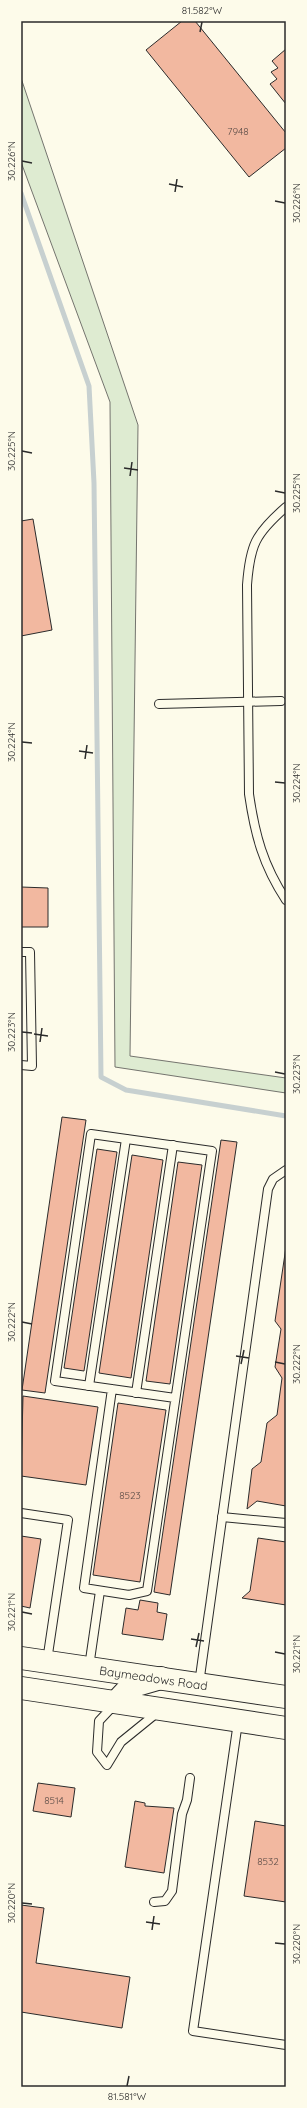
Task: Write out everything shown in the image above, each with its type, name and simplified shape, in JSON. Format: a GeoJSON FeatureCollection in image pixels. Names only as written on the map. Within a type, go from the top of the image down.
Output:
{"type":"FeatureCollection","features":[{"type":"Feature","properties":{"kind":"main road","name":"Baymeadows Road"},"geometry":{"type":"LineString","coordinates":[[21,1658],[286,1697]]}},
{"type":"Feature","properties":{"kind":"main road"},"geometry":{"type":"LineString","coordinates":[[116,1702],[130,1687],[163,1678]]}},
{"type":"Feature","properties":{"kind":"main road"},"geometry":{"type":"LineString","coordinates":[[21,1688],[286,1728]]}},
{"type":"Feature","properties":{"kind":"lane"},"geometry":{"type":"LineString","coordinates":[[286,508],[266,524],[255,540],[249,561],[247,585],[249,794],[253,824],[261,853],[273,880],[286,900]]}},
{"type":"Feature","properties":{"kind":"lane"},"geometry":{"type":"LineString","coordinates":[[159,704],[281,701]]}},
{"type":"Feature","properties":{"kind":"lane"},"geometry":{"type":"LineString","coordinates":[[21,952],[30,952],[32,1066],[21,1065]]}},
{"type":"Feature","properties":{"kind":"lane"},"geometry":{"type":"LineString","coordinates":[[112,1389],[84,1588],[129,1595],[147,1591],[212,1151],[91,1134],[55,1381],[112,1389],[136,1393],[175,1398]]}},
{"type":"Feature","properties":{"kind":"lane"},"geometry":{"type":"LineString","coordinates":[[89,1386],[126,1139]]}},
{"type":"Feature","properties":{"kind":"lane"},"geometry":{"type":"LineString","coordinates":[[136,1393],[173,1145]]}},
{"type":"Feature","properties":{"kind":"lane"},"geometry":{"type":"LineString","coordinates":[[199,1684],[268,1189],[273,1179],[286,1170]]}},
{"type":"Feature","properties":{"kind":"lane"},"geometry":{"type":"LineString","coordinates":[[21,1513],[68,1520],[46,1662]]}},
{"type":"Feature","properties":{"kind":"lane"},"geometry":{"type":"LineString","coordinates":[[222,1518],[286,1523]]}},
{"type":"Feature","properties":{"kind":"lane"},"geometry":{"type":"LineString","coordinates":[[89,1668],[100,1591]]}},
{"type":"Feature","properties":{"kind":"lane"},"geometry":{"type":"LineString","coordinates":[[116,1702],[99,1721],[97,1752],[107,1765],[121,1742],[162,1709]]}},
{"type":"Feature","properties":{"kind":"lane"},"geometry":{"type":"LineString","coordinates":[[238,1720],[193,2032],[286,2044]]}},
{"type":"Feature","properties":{"kind":"lane"},"geometry":{"type":"LineString","coordinates":[[154,1902],[165,1901],[172,1890],[182,1814],[187,1800],[190,1778]]}},
{"type":"Feature","properties":{"kind":"green space"},"geometry":{"type":"Polygon","coordinates":[[[21,78],[138,425],[130,1056],[286,1078],[286,1093],[115,1067],[110,402],[21,162],[21,78]]]}},
{"type":"Feature","properties":{"kind":"building"},"geometry":{"type":"Polygon","coordinates":[[[182,21],[195,21],[286,133],[286,148],[249,177],[146,50],[182,21]]]}},
{"type":"Feature","properties":{"kind":"building"},"geometry":{"type":"Polygon","coordinates":[[[286,49],[286,104],[270,84],[277,79],[271,72],[278,68],[272,61],[286,49]]]}},
{"type":"Feature","properties":{"kind":"building"},"geometry":{"type":"Polygon","coordinates":[[[33,519],[52,630],[21,636],[21,521],[33,519]]]}},
{"type":"Feature","properties":{"kind":"building"},"geometry":{"type":"Polygon","coordinates":[[[21,887],[48,888],[48,927],[21,927],[21,887]]]}},
{"type":"Feature","properties":{"kind":"building"},"geometry":{"type":"Polygon","coordinates":[[[62,1117],[86,1120],[45,1393],[22,1390],[62,1117]]]}},
{"type":"Feature","properties":{"kind":"building"},"geometry":{"type":"Polygon","coordinates":[[[221,1140],[237,1142],[170,1595],[154,1592],[221,1140]]]}},
{"type":"Feature","properties":{"kind":"building"},"geometry":{"type":"Polygon","coordinates":[[[97,1149],[117,1152],[84,1371],[64,1368],[97,1149]]]}},
{"type":"Feature","properties":{"kind":"building"},"geometry":{"type":"Polygon","coordinates":[[[132,1155],[163,1160],[131,1378],[99,1373],[132,1155]]]}},
{"type":"Feature","properties":{"kind":"building"},"geometry":{"type":"Polygon","coordinates":[[[178,1162],[202,1165],[170,1384],[146,1381],[178,1162]]]}},
{"type":"Feature","properties":{"kind":"building"},"geometry":{"type":"Polygon","coordinates":[[[286,1247],[286,1506],[257,1501],[247,1509],[252,1469],[261,1462],[267,1423],[277,1415],[282,1378],[275,1367],[281,1329],[275,1321],[286,1247]]]}},
{"type":"Feature","properties":{"kind":"building"},"geometry":{"type":"Polygon","coordinates":[[[23,1396],[98,1407],[86,1485],[21,1476],[23,1396]]]}},
{"type":"Feature","properties":{"kind":"building"},"geometry":{"type":"Polygon","coordinates":[[[118,1403],[166,1410],[140,1582],[93,1575],[118,1403]]]}},
{"type":"Feature","properties":{"kind":"building"},"geometry":{"type":"Polygon","coordinates":[[[21,1536],[41,1539],[30,1608],[21,1606],[21,1536]]]}},
{"type":"Feature","properties":{"kind":"building"},"geometry":{"type":"Polygon","coordinates":[[[258,1538],[286,1542],[286,1605],[242,1598],[250,1591],[258,1538]]]}},
{"type":"Feature","properties":{"kind":"building"},"geometry":{"type":"Polygon","coordinates":[[[140,1600],[158,1603],[157,1612],[167,1614],[163,1640],[122,1634],[126,1608],[138,1610],[140,1600]]]}},
{"type":"Feature","properties":{"kind":"building"},"geometry":{"type":"Polygon","coordinates":[[[38,1783],[75,1788],[71,1817],[33,1811],[38,1783]]]}},
{"type":"Feature","properties":{"kind":"building"},"geometry":{"type":"Polygon","coordinates":[[[135,1801],[145,1803],[145,1806],[174,1808],[164,1873],[125,1867],[135,1801]]]}},
{"type":"Feature","properties":{"kind":"building"},"geometry":{"type":"Polygon","coordinates":[[[255,1821],[286,1826],[286,1902],[244,1896],[255,1821]]]}},
{"type":"Feature","properties":{"kind":"building"},"geometry":{"type":"Polygon","coordinates":[[[21,1905],[44,1908],[36,1963],[130,1977],[122,2028],[21,2012],[21,1905]]]}},
{"type":"Feature","properties":{"kind":"waterway"},"geometry":{"type":"LineString","coordinates":[[21,193],[89,386],[94,483],[101,1077],[126,1090],[286,1116]]}}]}
